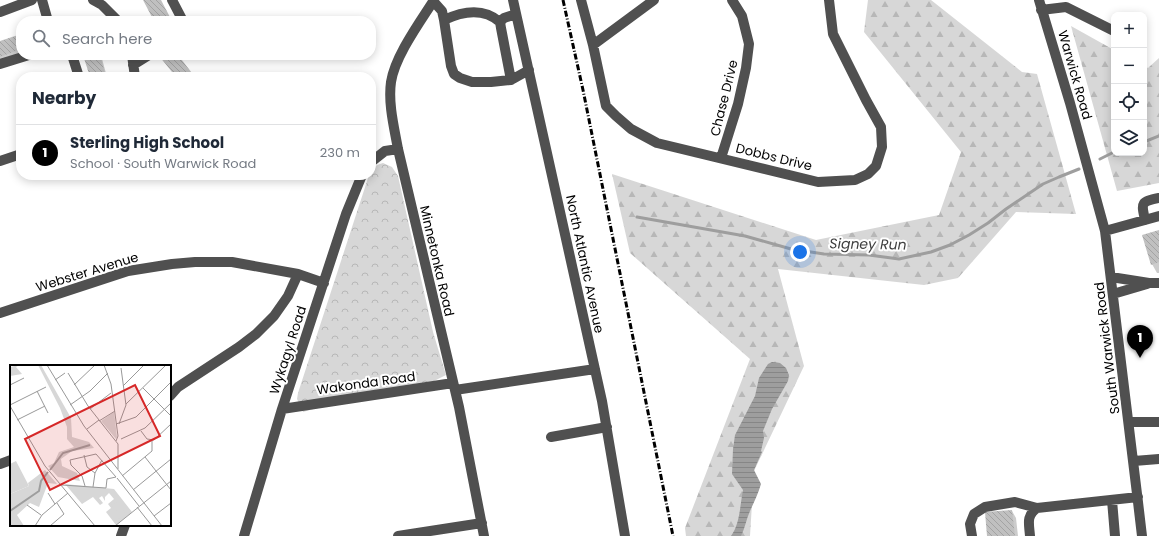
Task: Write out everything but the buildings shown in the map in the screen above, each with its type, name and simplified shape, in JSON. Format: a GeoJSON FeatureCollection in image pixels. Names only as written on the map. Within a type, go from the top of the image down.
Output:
{"type":"FeatureCollection","features":[{"type":"Feature","properties":{"kind":"street"},"geometry":{"type":"LineString","coordinates":[[0,12],[9,4],[32,0]]}},
{"type":"Feature","properties":{"kind":"street"},"geometry":{"type":"LineString","coordinates":[[42,0],[47,16]]}},
{"type":"Feature","properties":{"kind":"street"},"geometry":{"type":"LineString","coordinates":[[93,0],[102,5],[113,16]]}},
{"type":"Feature","properties":{"kind":"street"},"geometry":{"type":"LineString","coordinates":[[172,0],[180,16]]}},
{"type":"Feature","properties":{"kind":"street","name":"North Atlantic Avenue"},"geometry":{"type":"LineString","coordinates":[[513,0],[595,369],[607,427],[625,536]]}},
{"type":"Feature","properties":{"kind":"street","name":"Dobbs Drive"},"geometry":{"type":"LineString","coordinates":[[581,0],[593,45],[606,106],[631,129],[657,142],[818,182],[855,180],[868,174],[876,166],[882,147],[881,127],[833,34],[830,0]]}},
{"type":"Feature","properties":{"kind":"street"},"geometry":{"type":"LineString","coordinates":[[593,45],[654,0]]}},
{"type":"Feature","properties":{"kind":"street","name":"Chase Drive"},"geometry":{"type":"LineString","coordinates":[[721,158],[745,76],[749,44],[742,16],[732,0]]}},
{"type":"Feature","properties":{"kind":"street"},"geometry":{"type":"LineString","coordinates":[[433,1],[442,11],[448,54],[454,74],[460,78],[472,82],[491,82],[511,80],[529,70]]}},
{"type":"Feature","properties":{"kind":"street","name":"Minnetonka Road"},"geometry":{"type":"LineString","coordinates":[[433,1],[405,46],[396,66],[391,82],[391,110],[398,149],[460,407],[484,536]]}},
{"type":"Feature","properties":{"kind":"street"},"geometry":{"type":"LineString","coordinates":[[1040,5],[1066,7],[1111,30]]}},
{"type":"Feature","properties":{"kind":"street","name":"Warwick Road"},"geometry":{"type":"LineString","coordinates":[[1040,5],[1085,158]]}},
{"type":"Feature","properties":{"kind":"street"},"geometry":{"type":"LineString","coordinates":[[444,20],[454,15],[467,12],[493,16],[500,22]]}},
{"type":"Feature","properties":{"kind":"street"},"geometry":{"type":"LineString","coordinates":[[511,80],[500,22],[504,18],[516,14]]}},
{"type":"Feature","properties":{"kind":"street"},"geometry":{"type":"LineString","coordinates":[[0,64],[16,59]]}},
{"type":"Feature","properties":{"kind":"street"},"geometry":{"type":"LineString","coordinates":[[74,60],[77,72]]}},
{"type":"Feature","properties":{"kind":"street"},"geometry":{"type":"LineString","coordinates":[[133,60],[134,72]]}},
{"type":"Feature","properties":{"kind":"street"},"geometry":{"type":"LineString","coordinates":[[376,158],[385,151],[398,149]]}},
{"type":"Feature","properties":{"kind":"street"},"geometry":{"type":"LineString","coordinates":[[0,161],[16,156]]}},
{"type":"Feature","properties":{"kind":"street","name":"South Warwick Road"},"geometry":{"type":"LineString","coordinates":[[1085,158],[1105,231],[1142,536]]}},
{"type":"Feature","properties":{"kind":"street","name":"Wykagyl Road"},"geometry":{"type":"LineString","coordinates":[[244,536],[282,409],[346,214],[360,180]]}},
{"type":"Feature","properties":{"kind":"street"},"geometry":{"type":"LineString","coordinates":[[1145,220],[1142,207],[1144,203],[1159,198]]}},
{"type":"Feature","properties":{"kind":"street"},"geometry":{"type":"LineString","coordinates":[[1105,231],[1159,216]]}},
{"type":"Feature","properties":{"kind":"street","name":"Webster Avenue"},"geometry":{"type":"LineString","coordinates":[[0,313],[128,271],[147,267],[195,262],[232,262],[298,274],[324,283]]}},
{"type":"Feature","properties":{"kind":"street"},"geometry":{"type":"LineString","coordinates":[[171,395],[178,387],[240,347],[256,334],[274,316],[288,296],[298,274]]}},
{"type":"Feature","properties":{"kind":"street"},"geometry":{"type":"LineString","coordinates":[[1111,278],[1154,283]]}},
{"type":"Feature","properties":{"kind":"street"},"geometry":{"type":"LineString","coordinates":[[1113,294],[1154,283]]}},
{"type":"Feature","properties":{"kind":"street","name":"Wakonda Road"},"geometry":{"type":"LineString","coordinates":[[282,409],[595,369]]}},
{"type":"Feature","properties":{"kind":"street"},"geometry":{"type":"LineString","coordinates":[[1129,422],[1159,422]]}},
{"type":"Feature","properties":{"kind":"street"},"geometry":{"type":"LineString","coordinates":[[551,437],[607,427]]}},
{"type":"Feature","properties":{"kind":"street"},"geometry":{"type":"LineString","coordinates":[[0,464],[10,460]]}},
{"type":"Feature","properties":{"kind":"street"},"geometry":{"type":"LineString","coordinates":[[1134,461],[1159,460]]}},
{"type":"Feature","properties":{"kind":"street"},"geometry":{"type":"LineString","coordinates":[[972,536],[970,524],[974,514],[985,507],[1015,502],[1037,508],[1138,497]]}},
{"type":"Feature","properties":{"kind":"street"},"geometry":{"type":"LineString","coordinates":[[1112,500],[1115,536]]}},
{"type":"Feature","properties":{"kind":"street"},"geometry":{"type":"LineString","coordinates":[[1030,536],[1029,516],[1037,508]]}},
{"type":"Feature","properties":{"kind":"street"},"geometry":{"type":"LineString","coordinates":[[398,536],[482,523]]}},
{"type":"Feature","properties":{"kind":"street"},"geometry":{"type":"LineString","coordinates":[[121,536],[125,526]]}},
{"type":"Feature","properties":{"kind":"green space"},"geometry":{"type":"Polygon","coordinates":[[[868,0],[931,0],[1022,72],[1037,74],[1076,214],[1016,212],[958,278],[924,285],[778,269],[804,366],[754,471],[750,536],[686,536],[685,528],[750,359],[630,253],[612,174],[816,240],[939,215],[961,152],[864,32],[868,0]]]}},
{"type":"Feature","properties":{"kind":"green space"},"geometry":{"type":"Polygon","coordinates":[[[1071,26],[1111,48],[1111,156],[1147,156],[1147,68],[1159,58],[1159,183],[1117,191],[1071,26]]]}},
{"type":"Feature","properties":{"kind":"green space"},"geometry":{"type":"Polygon","coordinates":[[[383,163],[392,167],[398,176],[433,332],[446,375],[434,381],[327,405],[303,412],[297,399],[298,393],[367,180],[376,180],[376,166],[383,163]]]}},
{"type":"Feature","properties":{"kind":"shaded area"},"geometry":{"type":"Polygon","coordinates":[[[772,362],[780,363],[786,368],[789,375],[788,381],[772,409],[763,431],[764,438],[762,452],[754,470],[761,484],[759,491],[741,536],[731,536],[738,520],[743,490],[732,474],[735,435],[755,396],[759,378],[768,364],[772,362]]]}},
{"type":"Feature","properties":{"kind":"waterway","name":"Signey Run"},"geometry":{"type":"LineString","coordinates":[[1147,141],[1159,136]]}},
{"type":"Feature","properties":{"kind":"waterway","name":"Signey Run"},"geometry":{"type":"LineString","coordinates":[[1100,159],[1111,154]]}},
{"type":"Feature","properties":{"kind":"waterway","name":"Signey Run"},"geometry":{"type":"LineString","coordinates":[[637,217],[745,236],[791,249],[824,254],[869,255],[899,259],[931,252],[950,245],[988,223],[1043,184],[1079,169]]}},
{"type":"Feature","properties":{"kind":"railway"},"geometry":{"type":"LineString","coordinates":[[563,0],[583,90],[673,536]]}},
{"type":"Feature","properties":{"kind":"place","name":"Sterling High School"},"geometry":{"type":"Point","coordinates":[1140,358]}}]}
